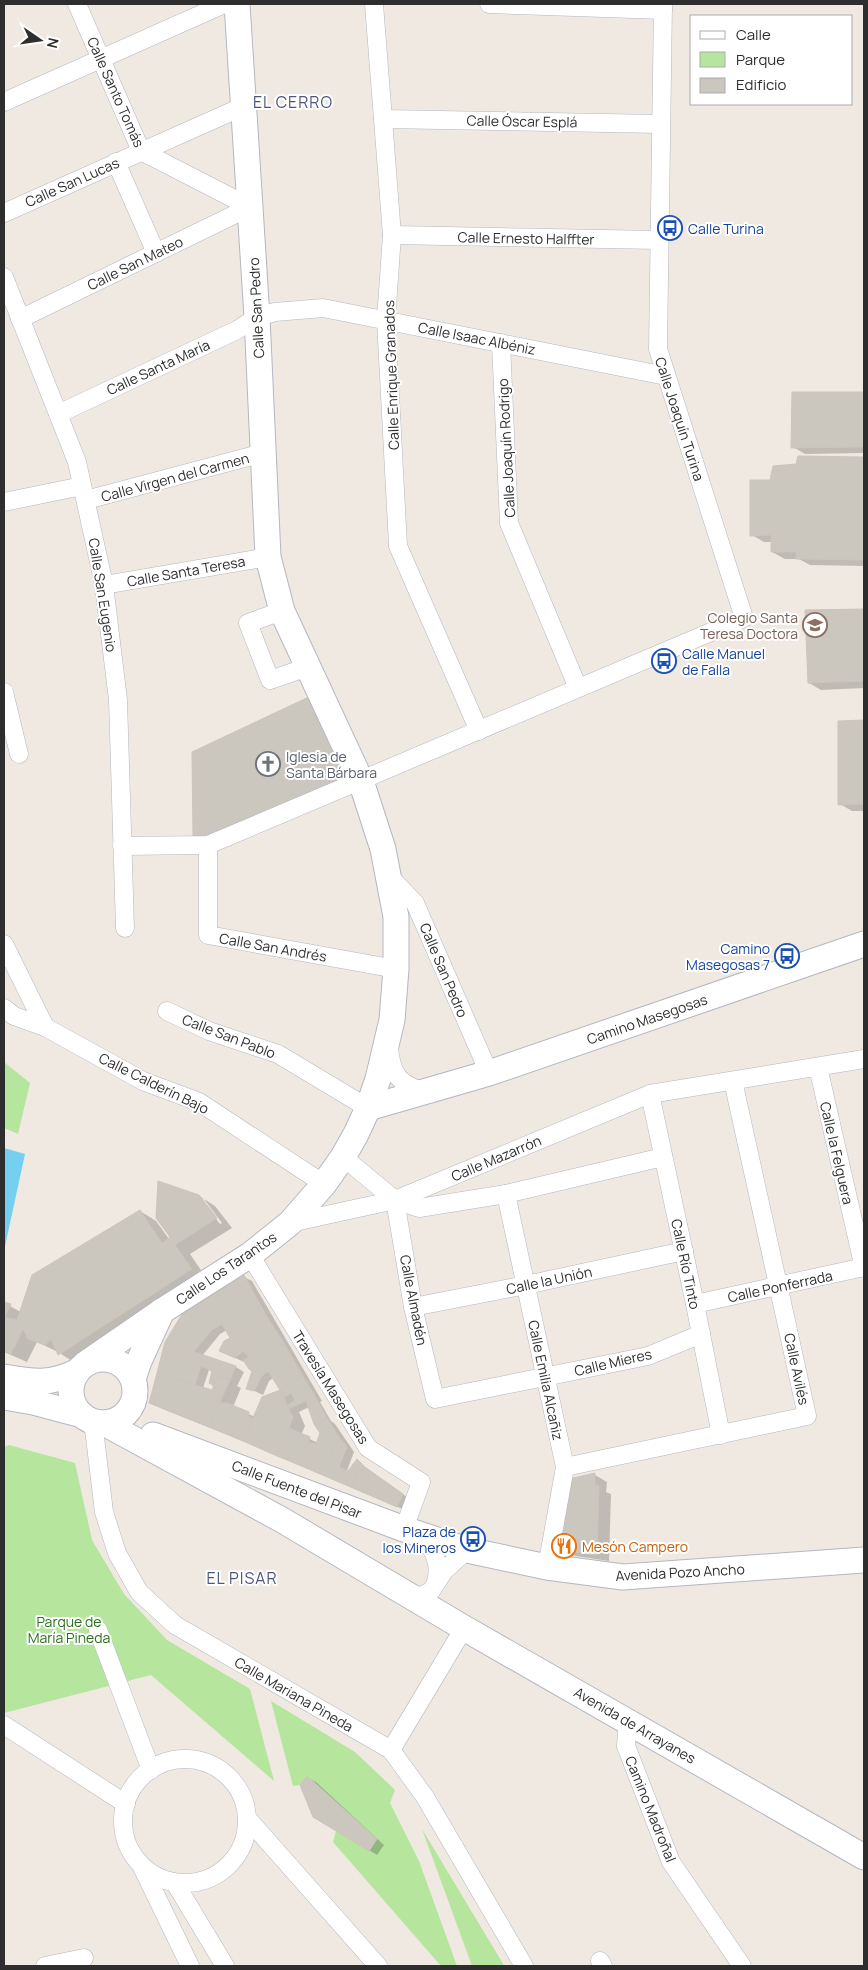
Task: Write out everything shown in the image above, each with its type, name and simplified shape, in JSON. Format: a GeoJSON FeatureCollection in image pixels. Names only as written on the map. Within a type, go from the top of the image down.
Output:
{"type":"FeatureCollection","features":[{"type":"Feature","properties":{"kind":"street","name":"Calle Santo Tomás"},"geometry":{"type":"LineString","coordinates":[[78,4],[141,151],[250,207]]}},
{"type":"Feature","properties":{"kind":"street"},"geometry":{"type":"LineString","coordinates":[[4,102],[224,4]]}},
{"type":"Feature","properties":{"kind":"street","name":"Calle San Pedro"},"geometry":{"type":"LineString","coordinates":[[237,4],[257,318],[268,557],[282,611],[361,781],[383,849],[396,917],[396,969],[392,1020],[388,1041],[368,1108],[343,1157],[324,1184]]}},
{"type":"Feature","properties":{"kind":"street","name":"Calle Enrique Granados"},"geometry":{"type":"LineString","coordinates":[[374,4],[392,235],[386,320],[398,546],[479,730]]}},
{"type":"Feature","properties":{"kind":"street"},"geometry":{"type":"LineString","coordinates":[[489,4],[663,7]]}},
{"type":"Feature","properties":{"kind":"street","name":"Calle Joaquín Turina"},"geometry":{"type":"LineString","coordinates":[[578,688],[744,618],[658,349],[663,7]]}},
{"type":"Feature","properties":{"kind":"street","name":"Calle San Lucas"},"geometry":{"type":"LineString","coordinates":[[4,213],[244,106]]}},
{"type":"Feature","properties":{"kind":"street","name":"Calle Óscar Esplá"},"geometry":{"type":"LineString","coordinates":[[383,119],[661,124]]}},
{"type":"Feature","properties":{"kind":"street"},"geometry":{"type":"LineString","coordinates":[[116,162],[156,253]]}},
{"type":"Feature","properties":{"kind":"street","name":"Calle San Mateo"},"geometry":{"type":"LineString","coordinates":[[20,319],[250,207]]}},
{"type":"Feature","properties":{"kind":"street","name":"Calle Ernesto Halffter"},"geometry":{"type":"LineString","coordinates":[[392,235],[659,240]]}},
{"type":"Feature","properties":{"kind":"street","name":"Calle San Eugenio"},"geometry":{"type":"LineString","coordinates":[[4,277],[77,462],[104,585],[118,700],[125,928]]}},
{"type":"Feature","properties":{"kind":"street","name":"Calle Isaac Albéniz"},"geometry":{"type":"LineString","coordinates":[[257,318],[275,312],[323,308],[666,376]]}},
{"type":"Feature","properties":{"kind":"street","name":"Calle Santa María"},"geometry":{"type":"LineString","coordinates":[[58,414],[237,330],[257,318]]}},
{"type":"Feature","properties":{"kind":"street","name":"Calle Joaquín Rodrigo"},"geometry":{"type":"LineString","coordinates":[[501,343],[509,523],[578,688]]}},
{"type":"Feature","properties":{"kind":"street","name":"Calle Virgen del Carmen"},"geometry":{"type":"LineString","coordinates":[[4,502],[84,493],[263,453]]}},
{"type":"Feature","properties":{"kind":"street","name":"Calle Santa Teresa"},"geometry":{"type":"LineString","coordinates":[[104,585],[268,557]]}},
{"type":"Feature","properties":{"kind":"street"},"geometry":{"type":"LineString","coordinates":[[282,611],[248,623],[270,680],[308,667]]}},
{"type":"Feature","properties":{"kind":"street"},"geometry":{"type":"LineString","coordinates":[[122,846],[208,845],[578,688]]}},
{"type":"Feature","properties":{"kind":"street"},"geometry":{"type":"LineString","coordinates":[[4,692],[19,754]]}},
{"type":"Feature","properties":{"kind":"street","name":"Calle San Andrés"},"geometry":{"type":"LineString","coordinates":[[208,845],[208,935],[396,969]]}},
{"type":"Feature","properties":{"kind":"street","name":"Calle San Pedro"},"geometry":{"type":"LineString","coordinates":[[388,875],[415,903],[489,1073]]}},
{"type":"Feature","properties":{"kind":"street"},"geometry":{"type":"LineString","coordinates":[[4,944],[45,1026]]}},
{"type":"Feature","properties":{"kind":"street","name":"Camino Masegosas"},"geometry":{"type":"LineString","coordinates":[[368,1108],[489,1073],[864,944]]}},
{"type":"Feature","properties":{"kind":"street","name":"Calle Calderín Bajo"},"geometry":{"type":"LineString","coordinates":[[4,1008],[14,1016],[45,1026],[143,1081],[199,1102],[324,1184]]}},
{"type":"Feature","properties":{"kind":"street","name":"Calle San Pablo"},"geometry":{"type":"LineString","coordinates":[[167,1011],[209,1031],[278,1054],[368,1108]]}},
{"type":"Feature","properties":{"kind":"street"},"geometry":{"type":"LineString","coordinates":[[388,1041],[390,1062],[394,1073],[411,1088],[428,1092]]}},
{"type":"Feature","properties":{"kind":"street","name":"Calle Mazarrón"},"geometry":{"type":"LineString","coordinates":[[395,1200],[650,1094],[864,1059]]}},
{"type":"Feature","properties":{"kind":"street","name":"Calle la Felguera"},"geometry":{"type":"LineString","coordinates":[[818,1067],[864,1267]]}},
{"type":"Feature","properties":{"kind":"street","name":"Calle Avilés"},"geometry":{"type":"LineString","coordinates":[[565,1467],[807,1416],[733,1081]]}},
{"type":"Feature","properties":{"kind":"street","name":"Calle Río Tinto"},"geometry":{"type":"LineString","coordinates":[[650,1094],[721,1435]]}},
{"type":"Feature","properties":{"kind":"street"},"geometry":{"type":"LineString","coordinates":[[343,1157],[395,1200]]}},
{"type":"Feature","properties":{"kind":"street","name":"Calle Mazarrón"},"geometry":{"type":"LineString","coordinates":[[395,1200],[419,1208],[506,1194],[663,1157]]}},
{"type":"Feature","properties":{"kind":"street","name":"Calle Los Tarantos"},"geometry":{"type":"LineString","coordinates":[[81,1368],[162,1311],[250,1255],[290,1223],[324,1184]]}},
{"type":"Feature","properties":{"kind":"street","name":"Calle Emilia Alcañiz"},"geometry":{"type":"LineString","coordinates":[[506,1194],[565,1467],[547,1568]]}},
{"type":"Feature","properties":{"kind":"street","name":"Calle Los Tarantos"},"geometry":{"type":"LineString","coordinates":[[290,1223],[395,1200]]}},
{"type":"Feature","properties":{"kind":"street","name":"Calle Almadén"},"geometry":{"type":"LineString","coordinates":[[395,1200],[413,1307],[435,1399]]}},
{"type":"Feature","properties":{"kind":"street","name":"Calle la Unión"},"geometry":{"type":"LineString","coordinates":[[413,1307],[526,1286],[684,1252]]}},
{"type":"Feature","properties":{"kind":"street","name":"Travesía Masegosas"},"geometry":{"type":"LineString","coordinates":[[250,1255],[368,1448],[421,1482],[414,1532]]}},
{"type":"Feature","properties":{"kind":"street","name":"Calle Ponferrada"},"geometry":{"type":"LineString","coordinates":[[695,1304],[864,1267]]}},
{"type":"Feature","properties":{"kind":"street","name":"Calle Los Tarantos"},"geometry":{"type":"LineString","coordinates":[[132,1379],[162,1311]]}},
{"type":"Feature","properties":{"kind":"street","name":"Calle Mieres"},"geometry":{"type":"LineString","coordinates":[[435,1399],[648,1356],[701,1334]]}},
{"type":"Feature","properties":{"kind":"street"},"geometry":{"type":"LineString","coordinates":[[4,1377],[44,1382],[60,1379],[98,1359],[112,1360],[124,1368],[132,1379],[134,1392],[132,1403],[124,1414],[98,1420],[40,1403],[4,1397]]}},
{"type":"Feature","properties":{"kind":"street"},"geometry":{"type":"LineString","coordinates":[[81,1368],[73,1380],[71,1394],[76,1408],[282,1520],[406,1594],[426,1595],[450,1565],[467,1550]]}},
{"type":"Feature","properties":{"kind":"street"},"geometry":{"type":"LineString","coordinates":[[132,1403],[157,1436]]}},
{"type":"Feature","properties":{"kind":"street","name":"Calle Fuente del Pisar"},"geometry":{"type":"LineString","coordinates":[[98,1420],[157,1436],[467,1550]]}},
{"type":"Feature","properties":{"kind":"street","name":"Calle Mariana Pineda"},"geometry":{"type":"LineString","coordinates":[[98,1420],[104,1512],[117,1553],[139,1592],[175,1625],[391,1750],[425,1797],[524,1966]]}},
{"type":"Feature","properties":{"kind":"street"},"geometry":{"type":"LineString","coordinates":[[414,1532],[438,1562],[436,1582]]}},
{"type":"Feature","properties":{"kind":"street","name":"Avenida Pozo Ancho"},"geometry":{"type":"LineString","coordinates":[[467,1550],[547,1568],[623,1577],[864,1560]]}},
{"type":"Feature","properties":{"kind":"street","name":"Avenida de Arrayanes"},"geometry":{"type":"LineString","coordinates":[[406,1594],[864,1857]]}},
{"type":"Feature","properties":{"kind":"street"},"geometry":{"type":"LineString","coordinates":[[391,1750],[464,1628]]}},
{"type":"Feature","properties":{"kind":"street"},"geometry":{"type":"LineString","coordinates":[[98,1630],[151,1770]]}},
{"type":"Feature","properties":{"kind":"street","name":"Camino Madroñal"},"geometry":{"type":"LineString","coordinates":[[628,1721],[626,1746],[671,1862],[742,1966]]}},
{"type":"Feature","properties":{"kind":"street"},"geometry":{"type":"LineString","coordinates":[[4,1725],[126,1804]]}},
{"type":"Feature","properties":{"kind":"street"},"geometry":{"type":"LineString","coordinates":[[140,1864],[156,1877],[175,1883],[194,1883],[212,1878],[227,1868],[239,1853],[246,1836],[247,1818],[243,1799],[234,1783],[221,1770],[204,1762],[186,1759],[168,1762],[151,1770],[140,1779],[131,1791],[126,1804],[123,1825],[128,1846],[140,1864],[190,1966]]}},
{"type":"Feature","properties":{"kind":"street"},"geometry":{"type":"LineString","coordinates":[[247,1818],[378,1966]]}},
{"type":"Feature","properties":{"kind":"street"},"geometry":{"type":"LineString","coordinates":[[175,1883],[225,1966]]}},
{"type":"Feature","properties":{"kind":"street"},"geometry":{"type":"LineString","coordinates":[[45,1966],[84,1958]]}},
{"type":"Feature","properties":{"kind":"green space"},"geometry":{"type":"Polygon","coordinates":[[[4,1062],[30,1083],[18,1134],[4,1128],[4,1062]]]}},
{"type":"Feature","properties":{"kind":"green space","name":"Parque de María Pineda"},"geometry":{"type":"Polygon","coordinates":[[[9,1445],[75,1463],[92,1540],[124,1594],[167,1640],[250,1689],[274,1781],[151,1675],[4,1713],[4,1447],[9,1445]]]}},
{"type":"Feature","properties":{"kind":"green space"},"geometry":{"type":"Polygon","coordinates":[[[271,1701],[355,1752],[395,1790],[390,1803],[419,1861],[457,1966],[441,1966],[333,1842],[336,1831],[369,1851],[377,1839],[308,1777],[300,1785],[293,1786],[271,1701]]]}},
{"type":"Feature","properties":{"kind":"green space"},"geometry":{"type":"Polygon","coordinates":[[[422,1829],[502,1962],[504,1966],[472,1966],[422,1829]]]}},
{"type":"Feature","properties":{"kind":"water"},"geometry":{"type":"Polygon","coordinates":[[[4,1148],[25,1154],[4,1251],[4,1148]]]}},
{"type":"Feature","properties":{"kind":"building"},"geometry":{"type":"Polygon","coordinates":[[[792,392],[864,392],[864,447],[791,448],[792,392]]]}},
{"type":"Feature","properties":{"kind":"building"},"geometry":{"type":"Polygon","coordinates":[[[798,456],[864,457],[864,560],[796,559],[796,552],[771,552],[771,535],[750,536],[750,480],[770,480],[773,466],[796,464],[798,456]]]}},
{"type":"Feature","properties":{"kind":"building"},"geometry":{"type":"Polygon","coordinates":[[[864,609],[864,681],[808,683],[805,610],[864,609]]]}},
{"type":"Feature","properties":{"kind":"building","name":"Iglesia de Santa Bárbara"},"geometry":{"type":"Polygon","coordinates":[[[313,695],[348,775],[211,835],[193,838],[192,752],[313,695]]]}},
{"type":"Feature","properties":{"kind":"building"},"geometry":{"type":"Polygon","coordinates":[[[864,720],[864,804],[838,805],[838,721],[864,720]]]}},
{"type":"Feature","properties":{"kind":"building"},"geometry":{"type":"Polygon","coordinates":[[[158,1181],[199,1195],[217,1218],[175,1245],[192,1269],[58,1355],[51,1339],[45,1345],[28,1339],[23,1329],[11,1354],[4,1351],[4,1302],[11,1304],[5,1317],[17,1320],[32,1275],[140,1210],[162,1243],[170,1237],[156,1218],[158,1181]]]}},
{"type":"Feature","properties":{"kind":"building"},"geometry":{"type":"Polygon","coordinates":[[[244,1275],[266,1315],[241,1331],[216,1292],[244,1275]]]}},
{"type":"Feature","properties":{"kind":"building"},"geometry":{"type":"Polygon","coordinates":[[[216,1292],[241,1331],[239,1332],[248,1347],[235,1358],[219,1351],[224,1341],[230,1338],[222,1324],[212,1330],[208,1327],[205,1328],[184,1311],[216,1292]]]}},
{"type":"Feature","properties":{"kind":"building"},"geometry":{"type":"Polygon","coordinates":[[[184,1311],[205,1328],[208,1327],[212,1330],[193,1352],[165,1342],[184,1311]]]}},
{"type":"Feature","properties":{"kind":"building"},"geometry":{"type":"Polygon","coordinates":[[[266,1315],[284,1343],[260,1357],[249,1369],[243,1360],[249,1357],[243,1351],[248,1347],[239,1332],[266,1315]]]}},
{"type":"Feature","properties":{"kind":"building"},"geometry":{"type":"Polygon","coordinates":[[[165,1342],[236,1366],[230,1380],[218,1375],[214,1386],[209,1383],[212,1371],[201,1366],[195,1385],[157,1373],[165,1342]]]}},
{"type":"Feature","properties":{"kind":"building"},"geometry":{"type":"Polygon","coordinates":[[[284,1343],[303,1376],[280,1390],[268,1371],[261,1377],[254,1391],[246,1389],[252,1371],[249,1369],[260,1357],[284,1343]]]}},
{"type":"Feature","properties":{"kind":"building"},"geometry":{"type":"Polygon","coordinates":[[[157,1373],[212,1390],[218,1375],[230,1380],[209,1427],[149,1403],[157,1373]]]}},
{"type":"Feature","properties":{"kind":"building"},"geometry":{"type":"Polygon","coordinates":[[[303,1376],[315,1396],[289,1409],[287,1405],[295,1400],[291,1393],[284,1398],[280,1390],[303,1376]]]}},
{"type":"Feature","properties":{"kind":"building"},"geometry":{"type":"Polygon","coordinates":[[[280,1390],[293,1418],[277,1456],[243,1441],[262,1397],[280,1390]]]}},
{"type":"Feature","properties":{"kind":"building"},"geometry":{"type":"Polygon","coordinates":[[[315,1396],[327,1418],[314,1424],[306,1401],[315,1396]]]}},
{"type":"Feature","properties":{"kind":"building"},"geometry":{"type":"Polygon","coordinates":[[[220,1403],[227,1403],[249,1412],[248,1416],[252,1418],[243,1441],[209,1427],[220,1403]]]}},
{"type":"Feature","properties":{"kind":"building"},"geometry":{"type":"Polygon","coordinates":[[[327,1418],[340,1438],[320,1474],[299,1465],[308,1442],[316,1444],[320,1433],[314,1424],[327,1418]]]}},
{"type":"Feature","properties":{"kind":"building"},"geometry":{"type":"Polygon","coordinates":[[[289,1428],[310,1437],[299,1465],[277,1456],[289,1428]]]}},
{"type":"Feature","properties":{"kind":"building"},"geometry":{"type":"Polygon","coordinates":[[[340,1438],[347,1447],[339,1467],[348,1471],[357,1459],[366,1468],[356,1475],[353,1488],[320,1474],[340,1438]]]}},
{"type":"Feature","properties":{"kind":"building"},"geometry":{"type":"Polygon","coordinates":[[[366,1468],[403,1494],[397,1507],[353,1488],[356,1475],[366,1468]]]}},
{"type":"Feature","properties":{"kind":"building"},"geometry":{"type":"Polygon","coordinates":[[[595,1473],[595,1485],[599,1486],[597,1555],[555,1549],[569,1479],[595,1473]]]}},
{"type":"Feature","properties":{"kind":"building"},"geometry":{"type":"Polygon","coordinates":[[[307,1776],[377,1839],[369,1851],[313,1817],[300,1785],[307,1776]]]}},
{"type":"Feature","properties":{"kind":"place","name":"Calle Turina"},"geometry":{"type":"Point","coordinates":[670,228]}},
{"type":"Feature","properties":{"kind":"place","name":"Colegio Santa Teresa Doctora"},"geometry":{"type":"Point","coordinates":[815,625]}},
{"type":"Feature","properties":{"kind":"place","name":"Calle Manuel de Falla"},"geometry":{"type":"Point","coordinates":[664,661]}},
{"type":"Feature","properties":{"kind":"place","name":"Iglesia de Santa Bárbara"},"geometry":{"type":"Point","coordinates":[268,764]}},
{"type":"Feature","properties":{"kind":"place","name":"Camino Masegosas 7"},"geometry":{"type":"Point","coordinates":[787,956]}},
{"type":"Feature","properties":{"kind":"place","name":"Plaza de los Mineros"},"geometry":{"type":"Point","coordinates":[473,1539]}},
{"type":"Feature","properties":{"kind":"place","name":"Mesón Campero"},"geometry":{"type":"Point","coordinates":[564,1546]}},
{"type":"Feature","properties":{"kind":"district","name":"EL CERRO"},"geometry":{"type":"Point","coordinates":[293,102]}},
{"type":"Feature","properties":{"kind":"district","name":"EL PISAR"},"geometry":{"type":"Point","coordinates":[242,1578]}}]}
